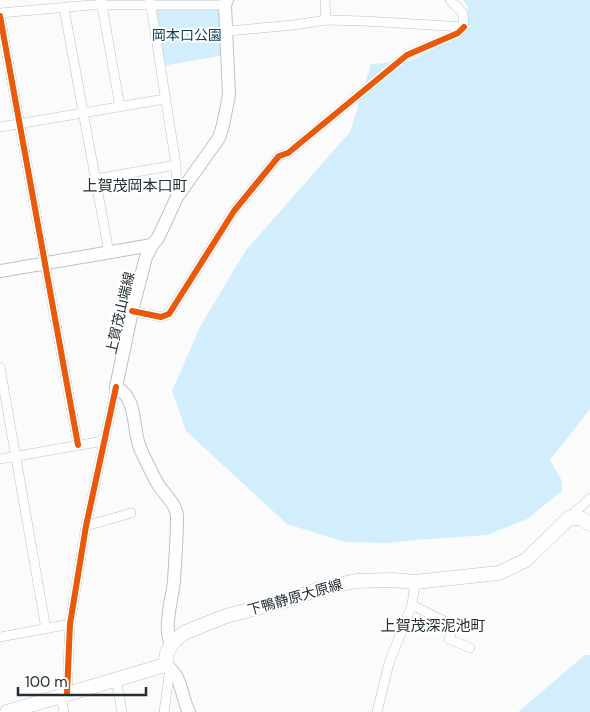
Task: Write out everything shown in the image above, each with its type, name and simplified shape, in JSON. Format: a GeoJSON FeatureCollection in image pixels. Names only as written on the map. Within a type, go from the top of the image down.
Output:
{"type":"FeatureCollection","features":[{"type":"Feature","properties":{"kind":"main road","name":"上賀茂山端線"},"geometry":{"type":"LineString","coordinates":[[116,386],[146,257],[158,238],[177,197],[219,138],[223,125],[229,95],[226,3]]}},
{"type":"Feature","properties":{"kind":"main road"},"geometry":{"type":"LineString","coordinates":[[0,271],[152,246]]}},
{"type":"Feature","properties":{"kind":"main road"},"geometry":{"type":"LineString","coordinates":[[116,386],[124,391],[128,397],[141,450],[159,486],[177,512],[174,582],[170,598],[168,637],[170,645],[167,667]]}},
{"type":"Feature","properties":{"kind":"main road"},"geometry":{"type":"LineString","coordinates":[[570,517],[582,519],[590,524]]}},
{"type":"Feature","properties":{"kind":"main road","name":"下鴨静原大原線"},"geometry":{"type":"LineString","coordinates":[[170,645],[186,632],[226,616],[356,581],[392,580],[415,582],[499,573],[526,560],[570,517]]}},
{"type":"Feature","properties":{"kind":"main road"},"geometry":{"type":"LineString","coordinates":[[7,712],[116,679],[167,667]]}},
{"type":"Feature","properties":{"kind":"main road"},"geometry":{"type":"LineString","coordinates":[[167,667],[179,680],[189,712]]}},
{"type":"Feature","properties":{"kind":"street"},"geometry":{"type":"LineString","coordinates":[[326,0],[326,20]]}},
{"type":"Feature","properties":{"kind":"street"},"geometry":{"type":"LineString","coordinates":[[132,311],[161,317],[169,314],[234,211],[279,156],[288,153],[407,55],[458,33],[464,27],[464,13],[450,0]]}},
{"type":"Feature","properties":{"kind":"street"},"geometry":{"type":"LineString","coordinates":[[78,445],[0,14],[102,3],[226,3]]}},
{"type":"Feature","properties":{"kind":"street"},"geometry":{"type":"LineString","coordinates":[[102,3],[120,107]]}},
{"type":"Feature","properties":{"kind":"street"},"geometry":{"type":"LineString","coordinates":[[150,3],[176,165],[177,197]]}},
{"type":"Feature","properties":{"kind":"street"},"geometry":{"type":"LineString","coordinates":[[64,8],[108,253]]}},
{"type":"Feature","properties":{"kind":"street"},"geometry":{"type":"LineString","coordinates":[[228,31],[326,20],[464,27]]}},
{"type":"Feature","properties":{"kind":"street"},"geometry":{"type":"LineString","coordinates":[[0,127],[165,99]]}},
{"type":"Feature","properties":{"kind":"street"},"geometry":{"type":"LineString","coordinates":[[95,179],[176,165]]}},
{"type":"Feature","properties":{"kind":"street"},"geometry":{"type":"LineString","coordinates":[[0,367],[46,629]]}},
{"type":"Feature","properties":{"kind":"street"},"geometry":{"type":"LineString","coordinates":[[64,712],[70,624],[86,526],[116,386]]}},
{"type":"Feature","properties":{"kind":"street"},"geometry":{"type":"LineString","coordinates":[[0,459],[103,441]]}},
{"type":"Feature","properties":{"kind":"street"},"geometry":{"type":"LineString","coordinates":[[570,517],[590,498]]}},
{"type":"Feature","properties":{"kind":"street"},"geometry":{"type":"LineString","coordinates":[[86,526],[131,513]]}},
{"type":"Feature","properties":{"kind":"street"},"geometry":{"type":"LineString","coordinates":[[377,712],[389,663],[412,605],[415,582]]}},
{"type":"Feature","properties":{"kind":"street"},"geometry":{"type":"LineString","coordinates":[[412,605],[454,626],[449,639],[470,648]]}},
{"type":"Feature","properties":{"kind":"street"},"geometry":{"type":"LineString","coordinates":[[0,637],[70,624]]}},
{"type":"Feature","properties":{"kind":"street"},"geometry":{"type":"LineString","coordinates":[[164,712],[167,667]]}},
{"type":"Feature","properties":{"kind":"street"},"geometry":{"type":"LineString","coordinates":[[116,679],[122,712]]}},
{"type":"Feature","properties":{"kind":"green space"},"geometry":{"type":"Polygon","coordinates":[[[463,0],[590,0],[590,409],[550,460],[562,481],[562,491],[527,519],[487,535],[387,543],[345,542],[287,524],[186,431],[172,391],[201,325],[246,250],[350,132],[371,64],[410,61],[467,32],[468,7],[463,0]]]}},
{"type":"Feature","properties":{"kind":"green space","name":"岡本口公園"},"geometry":{"type":"Polygon","coordinates":[[[157,10],[224,10],[225,55],[162,66],[154,15],[157,10]]]}},
{"type":"Feature","properties":{"kind":"green space"},"geometry":{"type":"Polygon","coordinates":[[[585,655],[590,655],[590,712],[518,712],[585,655]]]}},
{"type":"Feature","properties":{"kind":"cycle path"},"geometry":{"type":"LineString","coordinates":[[0,16],[78,445]]}},
{"type":"Feature","properties":{"kind":"cycle path"},"geometry":{"type":"LineString","coordinates":[[132,311],[161,317],[169,314],[234,211],[279,156],[288,153],[407,55],[458,33],[464,27]]}},
{"type":"Feature","properties":{"kind":"cycle path"},"geometry":{"type":"LineString","coordinates":[[67,693],[70,624],[86,526],[116,387]]}},
{"type":"Feature","properties":{"kind":"district","name":"上賀茂岡本口町"},"geometry":{"type":"Point","coordinates":[135,186]}},
{"type":"Feature","properties":{"kind":"district","name":"上賀茂深泥池町"},"geometry":{"type":"Point","coordinates":[433,626]}}]}
